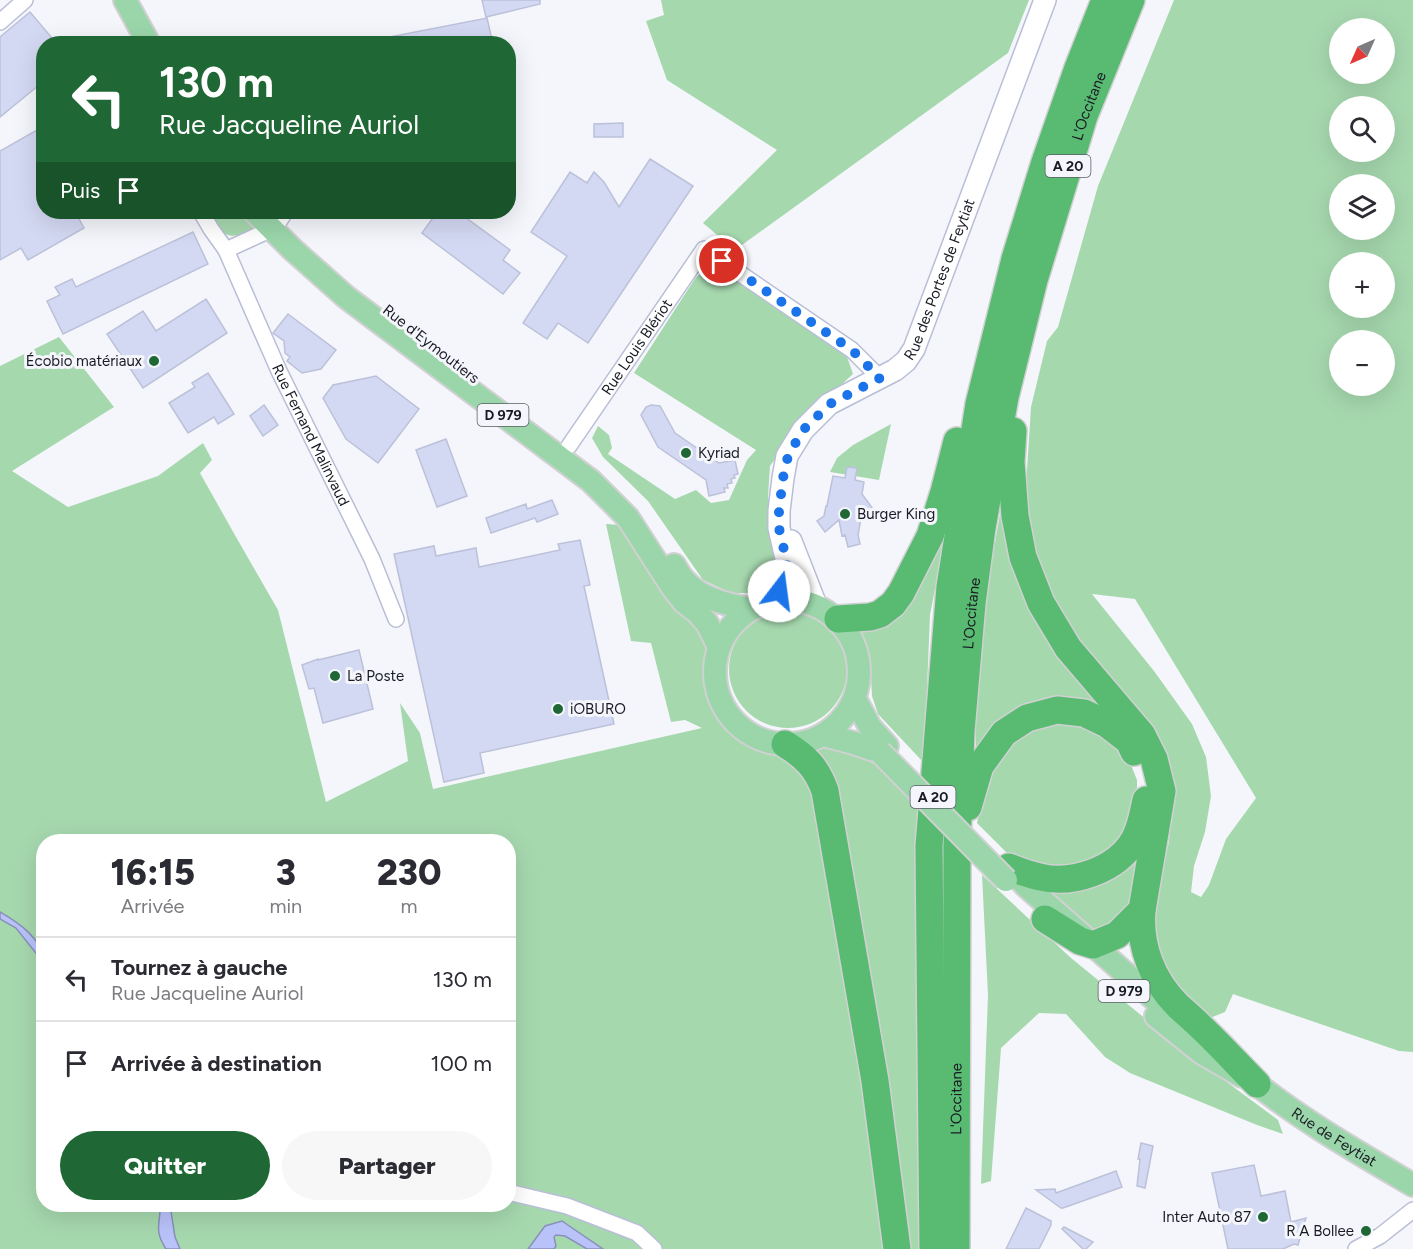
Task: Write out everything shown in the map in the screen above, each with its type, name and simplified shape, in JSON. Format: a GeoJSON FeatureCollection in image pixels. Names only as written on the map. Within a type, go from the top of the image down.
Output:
{"type":"FeatureCollection","features":[{"type":"Feature","properties":{"kind":"highway","name":"L'Occitane"},"geometry":{"type":"LineString","coordinates":[[933,1249],[929,846],[950,586],[979,404],[1016,259],[1045,162],[1078,68],[1106,0]]}},
{"type":"Feature","properties":{"kind":"highway","name":"L'Occitane"},"geometry":{"type":"LineString","coordinates":[[956,1249],[957,868],[961,731],[972,603],[994,455],[1019,337],[1054,210],[1084,116],[1131,0]]}},
{"type":"Feature","properties":{"kind":"highway"},"geometry":{"type":"LineString","coordinates":[[1019,337],[1022,365],[1013,425],[1011,462],[1015,516],[1023,557],[1041,603],[1068,648],[1142,735],[1154,759],[1162,791],[1142,910],[1144,948],[1159,984],[1177,1005],[1203,1028],[1257,1084]]}},
{"type":"Feature","properties":{"kind":"highway"},"geometry":{"type":"LineString","coordinates":[[827,612],[870,617],[880,614],[893,604],[901,593],[930,536],[944,492],[977,365],[992,350]]}},
{"type":"Feature","properties":{"kind":"highway"},"geometry":{"type":"LineString","coordinates":[[957,868],[969,802],[980,766],[1004,733],[1027,718],[1057,710],[1084,713],[1107,724],[1129,741],[1147,794],[1142,819],[1133,841],[1116,860],[1097,872],[1068,878],[1041,878],[1007,873]]}},
{"type":"Feature","properties":{"kind":"highway"},"geometry":{"type":"LineString","coordinates":[[786,744],[810,764],[820,776],[825,790],[875,1082],[897,1249]]}},
{"type":"Feature","properties":{"kind":"highway"},"geometry":{"type":"LineString","coordinates":[[1045,919],[1080,941],[1093,945],[1117,935],[1142,910]]}},
{"type":"Feature","properties":{"kind":"main road"},"geometry":{"type":"LineString","coordinates":[[114,0],[133,36]]}},
{"type":"Feature","properties":{"kind":"main road"},"geometry":{"type":"LineString","coordinates":[[125,0],[145,36]]}},
{"type":"Feature","properties":{"kind":"main road","name":"D 979"},"geometry":{"type":"LineString","coordinates":[[277,219],[292,249],[346,297],[591,481],[628,518],[673,588],[684,602],[707,623],[719,647]]}},
{"type":"Feature","properties":{"kind":"main road","name":"Rue d'Eymoutiers"},"geometry":{"type":"LineString","coordinates":[[278,219],[375,301],[464,370],[569,446],[632,503],[685,581],[713,600],[750,609]]}},
{"type":"Feature","properties":{"kind":"main road"},"geometry":{"type":"LineString","coordinates":[[796,599],[827,612],[851,636],[859,657],[860,678],[855,699],[842,720],[824,735],[799,744],[763,740],[743,729],[727,713],[717,692],[715,669],[719,647],[731,625],[750,609],[775,600],[796,599]]}},
{"type":"Feature","properties":{"kind":"main road","name":"D 979"},"geometry":{"type":"LineString","coordinates":[[855,699],[884,749],[1007,873],[1045,919],[1129,995],[1202,1053],[1257,1084]]}},
{"type":"Feature","properties":{"kind":"main road","name":"D 979"},"geometry":{"type":"LineString","coordinates":[[824,735],[884,749]]}},
{"type":"Feature","properties":{"kind":"main road","name":"D 979"},"geometry":{"type":"LineString","coordinates":[[1007,873],[1026,886],[1205,1043],[1257,1084]]}},
{"type":"Feature","properties":{"kind":"main road","name":"Rue de Feytiat"},"geometry":{"type":"LineString","coordinates":[[1257,1084],[1287,1107],[1413,1185]]}},
{"type":"Feature","properties":{"kind":"street"},"geometry":{"type":"LineString","coordinates":[[0,22],[25,0]]}},
{"type":"Feature","properties":{"kind":"street","name":"Rue des Portes de Feytiat"},"geometry":{"type":"LineString","coordinates":[[775,600],[786,573],[787,563],[779,528],[779,511],[788,456],[803,430],[830,404],[895,370],[906,361],[914,349],[1045,0]]}},
{"type":"Feature","properties":{"kind":"street","name":"Rue Fernand Malinvaud"},"geometry":{"type":"LineString","coordinates":[[205,219],[226,250],[279,371],[372,559],[396,619]]}},
{"type":"Feature","properties":{"kind":"street"},"geometry":{"type":"LineString","coordinates":[[226,250],[252,239],[276,219]]}},
{"type":"Feature","properties":{"kind":"street","name":"Rue Louis Blériot"},"geometry":{"type":"LineString","coordinates":[[569,446],[704,249],[852,350],[880,378]]}},
{"type":"Feature","properties":{"kind":"street","name":"Rue des Portes de Feytiat"},"geometry":{"type":"LineString","coordinates":[[779,511],[827,612]]}},
{"type":"Feature","properties":{"kind":"street"},"geometry":{"type":"LineString","coordinates":[[516,1194],[567,1206],[637,1233],[654,1249]]}},
{"type":"Feature","properties":{"kind":"street"},"geometry":{"type":"LineString","coordinates":[[1356,1249],[1380,1236],[1413,1210]]}},
{"type":"Feature","properties":{"kind":"green space"},"geometry":{"type":"Polygon","coordinates":[[[661,0],[1029,0],[1008,53],[735,250],[703,223],[777,150],[667,80],[646,21],[664,15],[661,0]]]}},
{"type":"Feature","properties":{"kind":"green space"},"geometry":{"type":"Polygon","coordinates":[[[1174,0],[1413,0],[1413,1052],[1399,1051],[1233,994],[1225,1012],[1210,1018],[1165,972],[1157,947],[1153,906],[1169,842],[1173,781],[1056,608],[1032,545],[1025,502],[1031,407],[1047,341],[1058,327],[1098,186],[1174,0]],[[1092,594],[1154,671],[1192,724],[1206,757],[1211,796],[1205,832],[1194,866],[1191,892],[1201,897],[1209,885],[1226,839],[1256,798],[1135,599],[1092,594]]]}},
{"type":"Feature","properties":{"kind":"green space"},"geometry":{"type":"Polygon","coordinates":[[[215,219],[249,219],[256,227],[231,236],[220,228],[215,219]]]}},
{"type":"Feature","properties":{"kind":"green space"},"geometry":{"type":"Polygon","coordinates":[[[710,267],[725,270],[845,351],[853,374],[841,385],[819,398],[770,466],[768,497],[780,562],[775,581],[761,593],[731,593],[703,580],[648,501],[603,457],[592,438],[598,426],[609,435],[612,448],[608,454],[675,499],[696,490],[711,503],[729,500],[747,460],[756,450],[634,373],[696,277],[710,267]]]}},
{"type":"Feature","properties":{"kind":"green space"},"geometry":{"type":"Polygon","coordinates":[[[59,337],[114,407],[12,471],[68,507],[158,476],[203,443],[212,460],[200,473],[278,610],[326,802],[408,761],[400,703],[420,733],[433,789],[702,728],[685,720],[671,722],[651,643],[631,641],[606,524],[622,525],[710,642],[708,678],[713,703],[734,734],[775,751],[816,779],[891,1249],[0,1249],[0,366],[59,337]]]}},
{"type":"Feature","properties":{"kind":"green space"},"geometry":{"type":"Polygon","coordinates":[[[891,424],[879,480],[830,472],[837,458],[853,445],[891,424]]]}},
{"type":"Feature","properties":{"kind":"green space"},"geometry":{"type":"Polygon","coordinates":[[[1005,486],[1011,537],[1117,723],[1064,699],[976,761],[976,650],[1005,486]]]}},
{"type":"Feature","properties":{"kind":"green space"},"geometry":{"type":"Polygon","coordinates":[[[953,495],[930,615],[924,763],[878,714],[872,696],[870,657],[856,625],[878,623],[953,495]]]}},
{"type":"Feature","properties":{"kind":"green space"},"geometry":{"type":"Polygon","coordinates":[[[788,610],[810,615],[830,627],[842,647],[847,669],[842,691],[830,711],[810,723],[788,728],[766,723],[746,711],[734,691],[729,669],[734,647],[746,627],[766,615],[788,610]]]}},
{"type":"Feature","properties":{"kind":"green space"},"geometry":{"type":"Polygon","coordinates":[[[1073,721],[1097,729],[1129,760],[1137,780],[1137,799],[1134,820],[1110,856],[1068,873],[1013,859],[977,823],[988,775],[1026,727],[1073,721]]]}},
{"type":"Feature","properties":{"kind":"green space"},"geometry":{"type":"Polygon","coordinates":[[[843,742],[876,759],[921,802],[922,1249],[905,1249],[806,749],[843,742]]]}},
{"type":"Feature","properties":{"kind":"green space"},"geometry":{"type":"Polygon","coordinates":[[[1153,815],[1127,915],[1095,935],[1045,889],[1071,888],[1153,815]]]}},
{"type":"Feature","properties":{"kind":"green space"},"geometry":{"type":"Polygon","coordinates":[[[982,875],[1071,958],[1185,1051],[1278,1120],[1283,1134],[1130,1073],[1105,1057],[1066,1014],[1039,1013],[1001,1048],[991,1181],[981,1184],[988,995],[982,875]]]}},
{"type":"Feature","properties":{"kind":"water"},"geometry":{"type":"Polygon","coordinates":[[[0,912],[28,932],[36,942],[36,953],[16,928],[0,919],[0,912]]]}},
{"type":"Feature","properties":{"kind":"water"},"geometry":{"type":"Polygon","coordinates":[[[160,1212],[171,1212],[175,1237],[180,1249],[166,1249],[159,1231],[160,1212]]]}},
{"type":"Feature","properties":{"kind":"water"},"geometry":{"type":"Polygon","coordinates":[[[562,1221],[603,1249],[587,1249],[565,1236],[556,1235],[554,1249],[528,1249],[545,1226],[562,1221]]]}},
{"type":"Feature","properties":{"kind":"building"},"geometry":{"type":"Polygon","coordinates":[[[482,0],[540,0],[540,4],[486,17],[482,0]]]}},
{"type":"Feature","properties":{"kind":"building"},"geometry":{"type":"Polygon","coordinates":[[[30,12],[50,36],[36,36],[36,88],[0,117],[0,37],[30,12]]]}},
{"type":"Feature","properties":{"kind":"building"},"geometry":{"type":"Polygon","coordinates":[[[487,18],[491,36],[394,36],[487,18]]]}},
{"type":"Feature","properties":{"kind":"building"},"geometry":{"type":"Polygon","coordinates":[[[623,123],[623,137],[594,137],[594,124],[623,123]]]}},
{"type":"Feature","properties":{"kind":"building"},"geometry":{"type":"Polygon","coordinates":[[[36,131],[36,219],[79,219],[84,228],[28,260],[21,248],[0,260],[0,151],[36,131]]]}},
{"type":"Feature","properties":{"kind":"building"},"geometry":{"type":"Polygon","coordinates":[[[650,159],[693,186],[588,343],[558,323],[547,339],[523,323],[567,256],[531,232],[570,172],[587,183],[594,172],[604,182],[619,207],[650,159]]]}},
{"type":"Feature","properties":{"kind":"building"},"geometry":{"type":"Polygon","coordinates":[[[432,219],[468,219],[510,250],[503,260],[520,273],[503,294],[422,233],[432,219]]]}},
{"type":"Feature","properties":{"kind":"building"},"geometry":{"type":"Polygon","coordinates":[[[193,232],[208,264],[63,334],[47,301],[60,295],[55,287],[72,279],[76,287],[193,232]]]}},
{"type":"Feature","properties":{"kind":"building","name":"Écobio matériaux"},"geometry":{"type":"Polygon","coordinates":[[[206,299],[227,333],[143,388],[107,334],[143,311],[156,331],[206,299]]]}},
{"type":"Feature","properties":{"kind":"building"},"geometry":{"type":"Polygon","coordinates":[[[288,314],[336,350],[321,369],[302,373],[287,361],[290,357],[285,353],[284,341],[273,333],[288,314]]]}},
{"type":"Feature","properties":{"kind":"building"},"geometry":{"type":"Polygon","coordinates":[[[208,373],[234,414],[218,424],[214,417],[188,433],[169,403],[195,387],[192,383],[208,373]]]}},
{"type":"Feature","properties":{"kind":"building"},"geometry":{"type":"Polygon","coordinates":[[[376,376],[419,409],[378,463],[346,439],[323,398],[333,385],[376,376]]]}},
{"type":"Feature","properties":{"kind":"building"},"geometry":{"type":"Polygon","coordinates":[[[264,405],[278,425],[263,436],[250,416],[264,405]]]}},
{"type":"Feature","properties":{"kind":"building","name":"Kyriad"},"geometry":{"type":"Polygon","coordinates":[[[660,406],[675,433],[719,463],[735,460],[738,474],[731,479],[732,483],[727,484],[728,488],[724,488],[725,492],[709,496],[706,480],[658,447],[641,415],[646,407],[660,406]]]}},
{"type":"Feature","properties":{"kind":"building"},"geometry":{"type":"Polygon","coordinates":[[[446,439],[467,496],[437,507],[416,450],[446,439]]]}},
{"type":"Feature","properties":{"kind":"building"},"geometry":{"type":"Polygon","coordinates":[[[847,467],[857,468],[855,480],[864,482],[862,494],[873,509],[861,518],[858,535],[860,544],[848,547],[845,535],[842,536],[839,520],[825,532],[817,521],[824,516],[833,476],[845,478],[847,467]]]}},
{"type":"Feature","properties":{"kind":"building"},"geometry":{"type":"Polygon","coordinates":[[[552,500],[558,514],[537,522],[535,518],[491,533],[486,518],[526,504],[527,509],[552,500]]]}},
{"type":"Feature","properties":{"kind":"building"},"geometry":{"type":"Polygon","coordinates":[[[580,540],[590,585],[584,586],[614,724],[480,753],[484,773],[444,782],[394,554],[434,546],[436,556],[476,548],[479,567],[560,550],[558,544],[580,540]]]}},
{"type":"Feature","properties":{"kind":"building","name":"La Poste"},"geometry":{"type":"Polygon","coordinates":[[[359,650],[373,709],[323,723],[314,688],[309,689],[302,665],[359,650]]]}},
{"type":"Feature","properties":{"kind":"building"},"geometry":{"type":"Polygon","coordinates":[[[1141,1143],[1153,1146],[1145,1188],[1137,1186],[1141,1143]]]}},
{"type":"Feature","properties":{"kind":"building"},"geometry":{"type":"Polygon","coordinates":[[[1254,1165],[1261,1196],[1285,1191],[1291,1222],[1306,1218],[1298,1245],[1294,1244],[1283,1249],[1228,1249],[1212,1173],[1254,1165]]]}},
{"type":"Feature","properties":{"kind":"building"},"geometry":{"type":"Polygon","coordinates":[[[1116,1171],[1122,1187],[1063,1208],[1036,1190],[1055,1189],[1056,1193],[1116,1171]]]}},
{"type":"Feature","properties":{"kind":"building"},"geometry":{"type":"Polygon","coordinates":[[[1026,1208],[1051,1221],[1051,1225],[1039,1249],[1006,1249],[1026,1208]]]}},
{"type":"Feature","properties":{"kind":"building"},"geometry":{"type":"Polygon","coordinates":[[[1064,1227],[1093,1242],[1083,1249],[1062,1229],[1064,1227]]]}},
{"type":"Feature","properties":{"kind":"place","name":"Écobio matériaux"},"geometry":{"type":"Point","coordinates":[154,361]}},
{"type":"Feature","properties":{"kind":"place","name":"Kyriad"},"geometry":{"type":"Point","coordinates":[686,453]}},
{"type":"Feature","properties":{"kind":"place","name":"Burger King"},"geometry":{"type":"Point","coordinates":[845,514]}},
{"type":"Feature","properties":{"kind":"place","name":"La Poste"},"geometry":{"type":"Point","coordinates":[335,676]}},
{"type":"Feature","properties":{"kind":"place","name":"iOBURO"},"geometry":{"type":"Point","coordinates":[558,709]}},
{"type":"Feature","properties":{"kind":"place","name":"Inter Auto 87"},"geometry":{"type":"Point","coordinates":[1263,1217]}},
{"type":"Feature","properties":{"kind":"place","name":"R A Bollee"},"geometry":{"type":"Point","coordinates":[1366,1231]}},
{"type":"Feature","properties":{"kind":"route"},"geometry":{"type":"LineString","coordinates":[[722,261],[852,350],[880,378],[830,404],[803,430],[788,456],[779,511],[779,528],[787,563],[779,591]]}}]}
